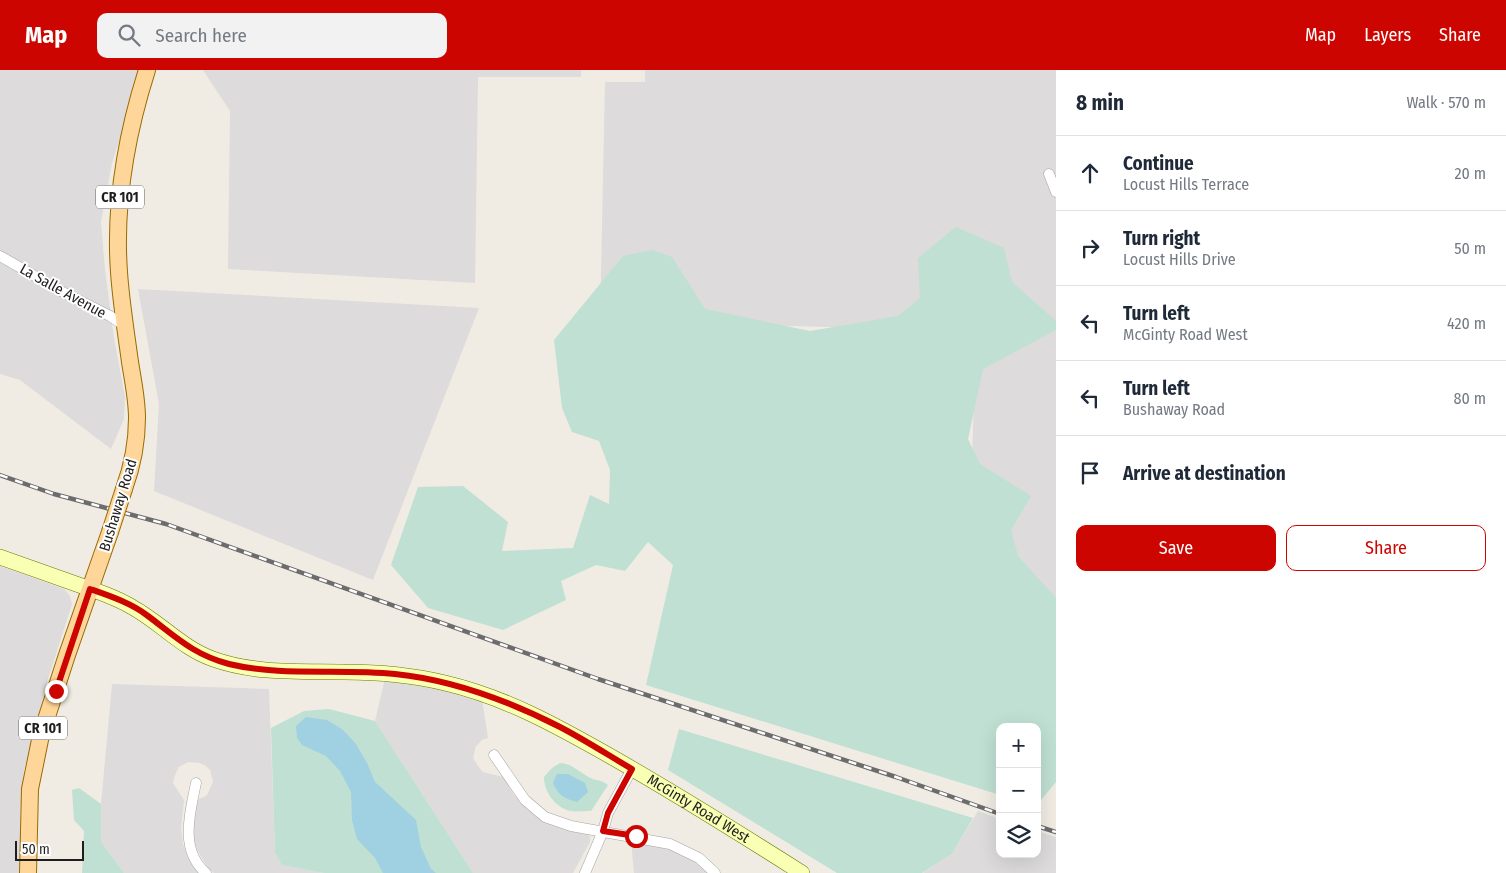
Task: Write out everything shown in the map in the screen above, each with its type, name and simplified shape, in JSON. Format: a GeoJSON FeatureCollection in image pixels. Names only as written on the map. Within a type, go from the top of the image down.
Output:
{"type":"FeatureCollection","features":[{"type":"Feature","properties":{"kind":"main road","name":"Bushaway Road"},"geometry":{"type":"LineString","coordinates":[[28,873],[30,789],[41,735],[129,474],[134,446],[137,416],[119,270],[120,193],[128,135],[147,70]]}},
{"type":"Feature","properties":{"kind":"main road","name":"McGinty Road West"},"geometry":{"type":"LineString","coordinates":[[0,557],[111,596],[147,616],[170,635],[197,652],[213,659],[243,667],[283,671],[395,674],[445,683],[485,694],[561,728],[802,873]]}},
{"type":"Feature","properties":{"kind":"street"},"geometry":{"type":"LineString","coordinates":[[1049,174],[1056,192]]}},
{"type":"Feature","properties":{"kind":"street","name":"La Salle Avenue"},"geometry":{"type":"LineString","coordinates":[[0,256],[125,326]]}},
{"type":"Feature","properties":{"kind":"street"},"geometry":{"type":"LineString","coordinates":[[494,755],[525,800],[545,817],[571,826],[670,844],[699,858],[714,873]]}},
{"type":"Feature","properties":{"kind":"street"},"geometry":{"type":"LineString","coordinates":[[585,873],[603,831],[608,813],[632,769]]}},
{"type":"Feature","properties":{"kind":"street"},"geometry":{"type":"LineString","coordinates":[[196,783],[188,825],[191,850],[201,869],[206,873]]}},
{"type":"Feature","properties":{"kind":"shaded area"},"geometry":{"type":"Polygon","coordinates":[[[0,70],[139,70],[129,111],[112,163],[101,222],[114,338],[125,397],[124,419],[111,449],[20,380],[0,374],[0,70]]]}},
{"type":"Feature","properties":{"kind":"shaded area"},"geometry":{"type":"Polygon","coordinates":[[[203,70],[581,70],[581,77],[478,77],[475,283],[228,269],[230,111],[203,70]]]}},
{"type":"Feature","properties":{"kind":"shaded area"},"geometry":{"type":"Polygon","coordinates":[[[645,70],[1056,70],[1056,609],[971,493],[976,331],[600,321],[605,82],[645,82],[645,70]]]}},
{"type":"Feature","properties":{"kind":"shaded area"},"geometry":{"type":"Polygon","coordinates":[[[138,289],[479,308],[373,580],[154,491],[159,404],[138,289]]]}},
{"type":"Feature","properties":{"kind":"shaded area"},"geometry":{"type":"Polygon","coordinates":[[[0,566],[64,589],[70,596],[72,604],[48,679],[24,770],[20,812],[21,873],[0,873],[0,566]]]}},
{"type":"Feature","properties":{"kind":"shaded area"},"geometry":{"type":"Polygon","coordinates":[[[385,678],[450,689],[482,699],[488,738],[482,740],[476,746],[473,758],[483,772],[503,777],[514,795],[528,810],[544,820],[586,831],[590,836],[590,842],[573,873],[473,873],[375,721],[385,678]]]}},
{"type":"Feature","properties":{"kind":"shaded area"},"geometry":{"type":"Polygon","coordinates":[[[112,684],[269,689],[275,853],[282,865],[324,873],[214,873],[208,868],[191,836],[194,802],[207,795],[213,782],[210,770],[206,766],[200,763],[188,762],[179,767],[173,783],[184,800],[181,828],[183,844],[188,858],[202,873],[124,873],[101,842],[101,804],[112,684]]]}},
{"type":"Feature","properties":{"kind":"shaded area"},"geometry":{"type":"Polygon","coordinates":[[[978,811],[996,818],[996,858],[1041,858],[1041,832],[1056,837],[1056,873],[923,873],[952,854],[978,811]]]}},
{"type":"Feature","properties":{"kind":"shaded area"},"geometry":{"type":"Polygon","coordinates":[[[631,841],[677,849],[704,866],[709,873],[634,873],[631,841]]]}},
{"type":"Feature","properties":{"kind":"green space"},"geometry":{"type":"Polygon","coordinates":[[[956,227],[1004,248],[1012,282],[1056,321],[1056,330],[983,369],[968,439],[980,464],[1031,496],[1011,530],[1018,556],[1056,598],[1056,782],[1041,800],[1041,723],[996,723],[996,794],[646,685],[673,565],[648,542],[625,571],[596,565],[561,581],[566,600],[503,630],[428,608],[391,565],[418,487],[463,486],[508,522],[502,551],[573,548],[590,495],[609,504],[610,470],[599,441],[572,432],[562,408],[554,340],[623,256],[652,250],[672,257],[705,309],[810,331],[898,316],[920,298],[918,258],[956,227]]]}},
{"type":"Feature","properties":{"kind":"green space"},"geometry":{"type":"Polygon","coordinates":[[[329,709],[375,721],[473,873],[324,873],[282,865],[275,853],[271,728],[304,711],[329,709]]]}},
{"type":"Feature","properties":{"kind":"green space"},"geometry":{"type":"Polygon","coordinates":[[[679,729],[973,818],[952,854],[922,873],[837,873],[668,770],[679,729]]]}},
{"type":"Feature","properties":{"kind":"green space"},"geometry":{"type":"Polygon","coordinates":[[[560,763],[569,765],[589,777],[608,785],[591,811],[570,811],[560,806],[551,798],[546,788],[544,777],[552,768],[560,763]]]}},
{"type":"Feature","properties":{"kind":"green space"},"geometry":{"type":"Polygon","coordinates":[[[79,788],[101,804],[101,842],[124,873],[82,873],[84,831],[74,820],[72,790],[79,788]]]}},
{"type":"Feature","properties":{"kind":"water"},"geometry":{"type":"Polygon","coordinates":[[[306,717],[327,720],[343,730],[356,744],[375,782],[416,820],[421,847],[431,869],[436,873],[383,873],[375,858],[357,839],[352,820],[351,792],[340,771],[326,756],[302,745],[297,738],[296,726],[306,717]]]}},
{"type":"Feature","properties":{"kind":"water"},"geometry":{"type":"Polygon","coordinates":[[[557,774],[568,774],[585,783],[588,792],[577,802],[565,798],[557,791],[553,783],[557,774]]]}},
{"type":"Feature","properties":{"kind":"railway"},"geometry":{"type":"LineString","coordinates":[[0,475],[54,494],[166,524],[598,679],[896,777],[997,813]]}},
{"type":"Feature","properties":{"kind":"railway"},"geometry":{"type":"LineString","coordinates":[[1041,827],[1056,832]]}},
{"type":"Feature","properties":{"kind":"route"},"geometry":{"type":"LineString","coordinates":[[56,691],[90,589],[130,605],[185,645],[227,664],[283,671],[395,674],[445,683],[485,694],[513,705],[561,728],[632,769],[608,813],[603,831],[636,836]]}}]}
